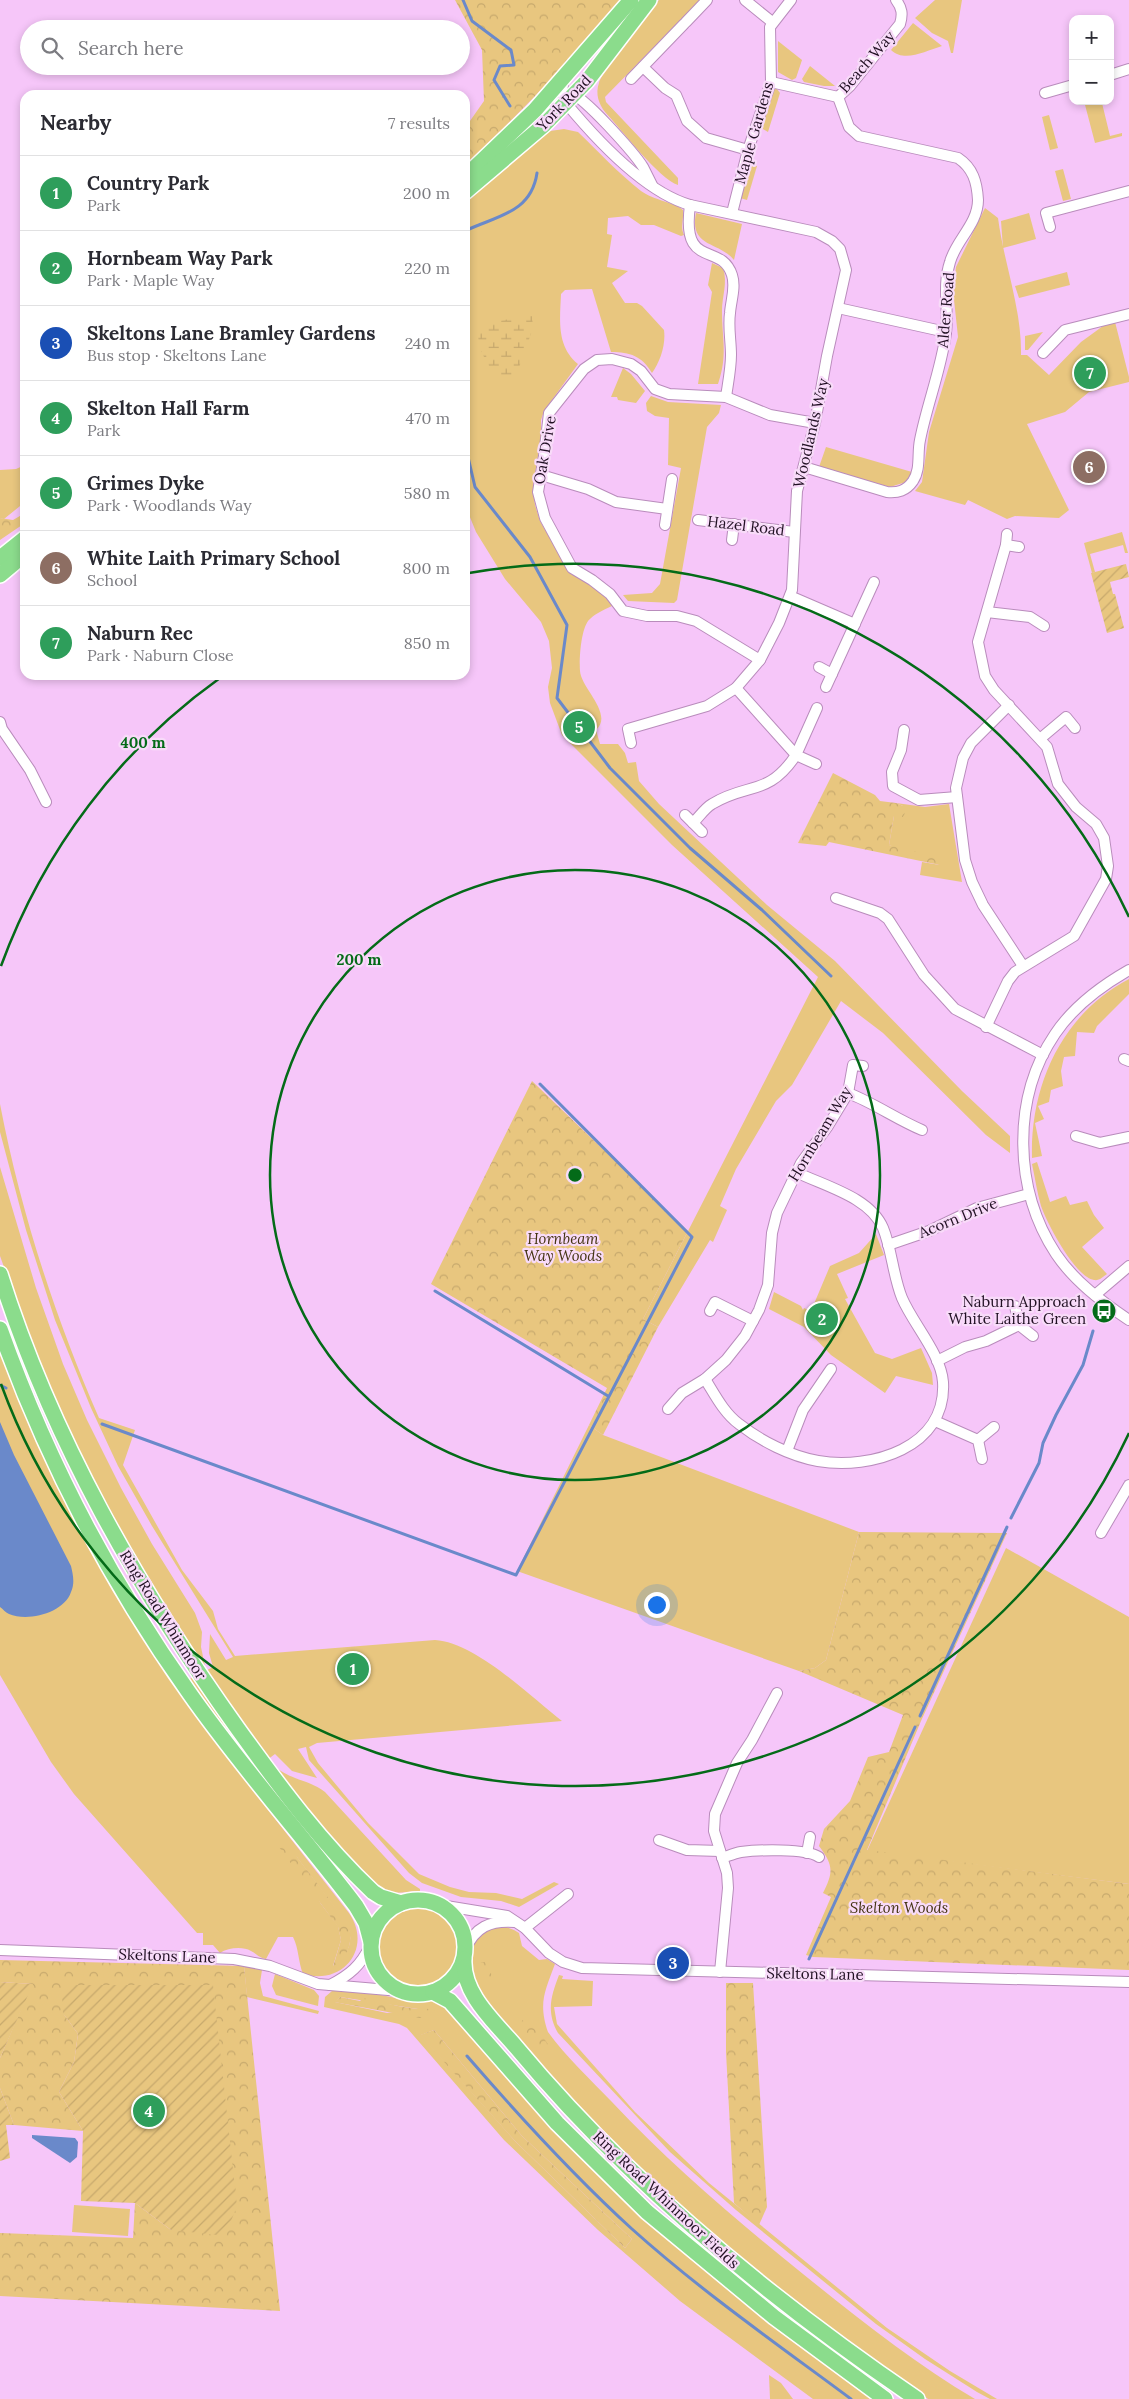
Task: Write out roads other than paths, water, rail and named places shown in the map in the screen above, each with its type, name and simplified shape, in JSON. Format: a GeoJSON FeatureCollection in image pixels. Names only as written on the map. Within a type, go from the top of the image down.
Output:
{"type":"FeatureCollection","features":[{"type":"Feature","properties":{"kind":"highway","name":"York Road"},"geometry":{"type":"LineString","coordinates":[[470,172],[535,110],[564,74],[631,0]]}},
{"type":"Feature","properties":{"kind":"highway","name":"York Road"},"geometry":{"type":"LineString","coordinates":[[470,188],[552,117],[568,96],[587,81],[649,0]]}},
{"type":"Feature","properties":{"kind":"highway"},"geometry":{"type":"LineString","coordinates":[[0,558],[20,542]]}},
{"type":"Feature","properties":{"kind":"highway"},"geometry":{"type":"LineString","coordinates":[[0,575],[20,558]]}},
{"type":"Feature","properties":{"kind":"highway","name":"Ring Road Whinmoor"},"geometry":{"type":"LineString","coordinates":[[0,1274],[40,1384],[79,1470],[138,1578],[206,1684],[262,1763],[319,1834],[366,1886],[381,1897],[401,1903]]}},
{"type":"Feature","properties":{"kind":"highway","name":"Ring Road Whinmoor"},"geometry":{"type":"LineString","coordinates":[[0,1329],[28,1400],[80,1511],[119,1581],[190,1695],[356,1906],[366,1923],[371,1944]]}},
{"type":"Feature","properties":{"kind":"highway"},"geometry":{"type":"LineString","coordinates":[[422,1900],[440,1905],[457,1920],[462,1929],[465,1954],[451,1981],[433,1992],[414,1994],[400,1991],[381,1977],[373,1962],[371,1944],[379,1920],[391,1908],[401,1903],[422,1900]]}},
{"type":"Feature","properties":{"kind":"highway","name":"Ring Road Whinmoor Fields"},"geometry":{"type":"LineString","coordinates":[[465,1954],[465,1980],[485,2010],[563,2103],[670,2206],[747,2274],[917,2399]]}},
{"type":"Feature","properties":{"kind":"highway","name":"Ring Road Whinmoor Fields"},"geometry":{"type":"LineString","coordinates":[[433,1992],[450,2001],[558,2123],[647,2212],[774,2317],[885,2399]]}},
{"type":"Feature","properties":{"kind":"street"},"geometry":{"type":"LineString","coordinates":[[631,78],[707,0]]}},
{"type":"Feature","properties":{"kind":"street"},"geometry":{"type":"LineString","coordinates":[[745,0],[772,22],[791,0]]}},
{"type":"Feature","properties":{"kind":"street","name":"Beach Way"},"geometry":{"type":"LineString","coordinates":[[838,97],[850,86],[900,24],[901,7],[896,0]]}},
{"type":"Feature","properties":{"kind":"street","name":"Maple Gardens"},"geometry":{"type":"LineString","coordinates":[[732,213],[748,150],[771,82],[769,33],[772,22]]}},
{"type":"Feature","properties":{"kind":"street"},"geometry":{"type":"LineString","coordinates":[[643,67],[665,88],[676,95],[687,121],[706,138],[748,150]]}},
{"type":"Feature","properties":{"kind":"street"},"geometry":{"type":"LineString","coordinates":[[1114,74],[1129,69]]}},
{"type":"Feature","properties":{"kind":"street"},"geometry":{"type":"LineString","coordinates":[[564,74],[568,96]]}},
{"type":"Feature","properties":{"kind":"street"},"geometry":{"type":"LineString","coordinates":[[587,81],[587,98],[591,107],[642,166],[654,188]]}},
{"type":"Feature","properties":{"kind":"street"},"geometry":{"type":"LineString","coordinates":[[771,82],[838,97]]}},
{"type":"Feature","properties":{"kind":"street"},"geometry":{"type":"LineString","coordinates":[[1044,93],[1069,86]]}},
{"type":"Feature","properties":{"kind":"street"},"geometry":{"type":"LineString","coordinates":[[535,110],[568,96],[591,107]]}},
{"type":"Feature","properties":{"kind":"street","name":"Woodlands Way"},"geometry":{"type":"LineString","coordinates":[[568,96],[578,117],[635,174],[654,188],[674,200],[816,232],[832,241],[844,256],[846,270],[827,356],[815,423],[797,492],[794,532],[794,574],[790,596],[780,623],[760,660],[736,688],[706,706],[623,730],[631,743]]}},
{"type":"Feature","properties":{"kind":"street","name":"Alder Road"},"geometry":{"type":"LineString","coordinates":[[804,467],[887,492],[896,493],[907,489],[917,471],[920,440],[940,365],[946,332],[945,286],[950,260],[976,214],[978,201],[976,186],[969,166],[958,158],[859,136],[849,126],[838,97]]}},
{"type":"Feature","properties":{"kind":"street"},"geometry":{"type":"LineString","coordinates":[[552,117],[578,117]]}},
{"type":"Feature","properties":{"kind":"street"},"geometry":{"type":"LineString","coordinates":[[1050,227],[1046,213],[1129,191]]}},
{"type":"Feature","properties":{"kind":"street"},"geometry":{"type":"LineString","coordinates":[[690,204],[688,228],[691,240],[697,250],[721,260],[730,269],[734,282],[730,313],[731,357],[726,397]]}},
{"type":"Feature","properties":{"kind":"street"},"geometry":{"type":"LineString","coordinates":[[838,308],[946,332]]}},
{"type":"Feature","properties":{"kind":"street"},"geometry":{"type":"LineString","coordinates":[[1043,353],[1065,330],[1129,314]]}},
{"type":"Feature","properties":{"kind":"street","name":"Oak Drive"},"geometry":{"type":"LineString","coordinates":[[760,660],[696,621],[677,616],[647,616],[623,611],[610,594],[572,568],[545,518],[538,492],[549,413],[584,369],[597,360],[612,358],[631,364],[641,371],[655,389],[670,394],[726,397],[770,415],[815,423]]}},
{"type":"Feature","properties":{"kind":"street"},"geometry":{"type":"LineString","coordinates":[[541,475],[588,489],[616,502],[667,510]]}},
{"type":"Feature","properties":{"kind":"street"},"geometry":{"type":"LineString","coordinates":[[665,525],[672,479]]}},
{"type":"Feature","properties":{"kind":"street","name":"Hazel Road"},"geometry":{"type":"LineString","coordinates":[[698,520],[794,532]]}},
{"type":"Feature","properties":{"kind":"street"},"geometry":{"type":"LineString","coordinates":[[732,540],[734,524]]}},
{"type":"Feature","properties":{"kind":"street"},"geometry":{"type":"LineString","coordinates":[[986,1026],[1008,981],[1023,966],[1068,941],[1092,916],[1106,879],[1108,866],[1104,838],[1096,824],[1076,807],[1058,784],[1050,755],[1041,738],[984,676],[978,642],[1006,545],[1007,534]]}},
{"type":"Feature","properties":{"kind":"street"},"geometry":{"type":"LineString","coordinates":[[1006,545],[1019,547]]}},
{"type":"Feature","properties":{"kind":"street"},"geometry":{"type":"LineString","coordinates":[[826,687],[874,582]]}},
{"type":"Feature","properties":{"kind":"street"},"geometry":{"type":"LineString","coordinates":[[790,596],[855,624]]}},
{"type":"Feature","properties":{"kind":"street"},"geometry":{"type":"LineString","coordinates":[[987,612],[1030,617],[1044,626]]}},
{"type":"Feature","properties":{"kind":"street"},"geometry":{"type":"LineString","coordinates":[[819,667],[832,674]]}},
{"type":"Feature","properties":{"kind":"street"},"geometry":{"type":"LineString","coordinates":[[736,688],[796,755],[816,764]]}},
{"type":"Feature","properties":{"kind":"street"},"geometry":{"type":"LineString","coordinates":[[1009,705],[971,743],[963,758],[956,788],[965,860],[972,882],[983,905],[1023,966]]}},
{"type":"Feature","properties":{"kind":"street"},"geometry":{"type":"LineString","coordinates":[[693,823],[711,805],[725,797],[765,785],[785,772],[796,755],[817,708]]}},
{"type":"Feature","properties":{"kind":"street"},"geometry":{"type":"LineString","coordinates":[[1041,738],[1066,717],[1075,728]]}},
{"type":"Feature","properties":{"kind":"street"},"geometry":{"type":"LineString","coordinates":[[1,726],[30,770],[46,802]]}},
{"type":"Feature","properties":{"kind":"street"},"geometry":{"type":"LineString","coordinates":[[904,730],[901,750],[892,772],[893,786],[919,800],[957,797]]}},
{"type":"Feature","properties":{"kind":"street"},"geometry":{"type":"LineString","coordinates":[[685,815],[702,832]]}},
{"type":"Feature","properties":{"kind":"street"},"geometry":{"type":"LineString","coordinates":[[836,898],[880,913],[888,919],[924,975],[938,993],[955,1009],[1043,1055]]}},
{"type":"Feature","properties":{"kind":"street"},"geometry":{"type":"LineString","coordinates":[[1129,970],[1113,979],[1081,1004],[1055,1034],[1043,1055],[1030,1088],[1023,1128],[1024,1163],[1029,1194],[1037,1219],[1057,1256],[1077,1279],[1129,1320]]}},
{"type":"Feature","properties":{"kind":"street","name":"Hornbeam Way"},"geometry":{"type":"LineString","coordinates":[[668,1409],[682,1393],[705,1380],[736,1348],[753,1321],[765,1299],[768,1286],[775,1218],[796,1172],[848,1093],[853,1065],[863,1066]]}},
{"type":"Feature","properties":{"kind":"street"},"geometry":{"type":"LineString","coordinates":[[848,1093],[869,1101],[899,1121],[922,1130]]}},
{"type":"Feature","properties":{"kind":"street"},"geometry":{"type":"LineString","coordinates":[[1076,1136],[1100,1143],[1129,1137]]}},
{"type":"Feature","properties":{"kind":"street"},"geometry":{"type":"LineString","coordinates":[[705,1380],[730,1416],[758,1436],[787,1451],[819,1461],[872,1460],[907,1447],[936,1421],[943,1398],[941,1372],[937,1361],[907,1310],[899,1291],[884,1229],[870,1209],[796,1172]]}},
{"type":"Feature","properties":{"kind":"street","name":"Acorn Drive"},"geometry":{"type":"LineString","coordinates":[[888,1245],[929,1231],[977,1208],[1029,1194]]}},
{"type":"Feature","properties":{"kind":"street"},"geometry":{"type":"LineString","coordinates":[[1095,1295],[1129,1266]]}},
{"type":"Feature","properties":{"kind":"street"},"geometry":{"type":"LineString","coordinates":[[710,1312],[715,1302],[753,1321]]}},
{"type":"Feature","properties":{"kind":"street"},"geometry":{"type":"LineString","coordinates":[[1015,1306],[1018,1325],[1033,1336]]}},
{"type":"Feature","properties":{"kind":"street"},"geometry":{"type":"LineString","coordinates":[[937,1361],[965,1347],[986,1341],[1018,1325]]}},
{"type":"Feature","properties":{"kind":"street"},"geometry":{"type":"LineString","coordinates":[[787,1451],[803,1410],[831,1370]]}},
{"type":"Feature","properties":{"kind":"street"},"geometry":{"type":"LineString","coordinates":[[936,1421],[978,1440]]}},
{"type":"Feature","properties":{"kind":"street"},"geometry":{"type":"LineString","coordinates":[[978,1440],[994,1427]]}},
{"type":"Feature","properties":{"kind":"street"},"geometry":{"type":"LineString","coordinates":[[978,1440],[982,1458]]}},
{"type":"Feature","properties":{"kind":"street"},"geometry":{"type":"LineString","coordinates":[[1101,1533],[1129,1485]]}},
{"type":"Feature","properties":{"kind":"street"},"geometry":{"type":"LineString","coordinates":[[720,1972],[722,1932],[728,1905],[727,1873],[714,1831],[715,1814],[722,1792],[778,1693]]}},
{"type":"Feature","properties":{"kind":"street"},"geometry":{"type":"LineString","coordinates":[[807,1853],[810,1837]]}},
{"type":"Feature","properties":{"kind":"street"},"geometry":{"type":"LineString","coordinates":[[659,1840],[687,1850],[721,1854],[740,1852],[807,1853],[819,1857]]}},
{"type":"Feature","properties":{"kind":"street"},"geometry":{"type":"LineString","coordinates":[[465,1954],[474,1934],[484,1926],[496,1922],[522,1925],[568,1894]]}},
{"type":"Feature","properties":{"kind":"street","name":"Skeltons Lane"},"geometry":{"type":"LineString","coordinates":[[440,1905],[470,1911],[496,1913],[522,1925],[549,1953],[574,1967],[589,1969],[1129,1982]]}},
{"type":"Feature","properties":{"kind":"street"},"geometry":{"type":"LineString","coordinates":[[329,1985],[352,1972],[365,1957],[371,1944]]}},
{"type":"Feature","properties":{"kind":"street","name":"Skeltons Lane"},"geometry":{"type":"LineString","coordinates":[[0,1950],[240,1960],[270,1966],[318,1984],[400,1991]]}},
{"type":"Feature","properties":{"kind":"water"},"geometry":{"type":"Polygon","coordinates":[[[0,1422],[14,1455],[71,1566],[73,1585],[67,1599],[53,1610],[35,1616],[17,1616],[8,1613],[0,1607],[0,1422]]]}},
{"type":"Feature","properties":{"kind":"water"},"geometry":{"type":"Polygon","coordinates":[[[32,2135],[75,2138],[78,2142],[77,2157],[70,2163],[32,2138],[32,2135]]]}},
{"type":"Feature","properties":{"kind":"waterway"},"geometry":{"type":"LineString","coordinates":[[463,0],[472,21],[511,50],[514,65],[500,66],[494,80],[510,106]]}},
{"type":"Feature","properties":{"kind":"waterway"},"geometry":{"type":"LineString","coordinates":[[470,229],[510,212],[519,205],[533,187],[537,173]]}},
{"type":"Feature","properties":{"kind":"waterway"},"geometry":{"type":"LineString","coordinates":[[470,466],[475,487],[530,557],[567,625],[557,698],[610,768],[690,848],[762,910],[831,976]]}},
{"type":"Feature","properties":{"kind":"waterway"},"geometry":{"type":"LineString","coordinates":[[102,1424],[516,1575],[692,1237],[540,1084]]}},
{"type":"Feature","properties":{"kind":"waterway"},"geometry":{"type":"LineString","coordinates":[[435,1291],[608,1396]]}},
{"type":"Feature","properties":{"kind":"waterway"},"geometry":{"type":"LineString","coordinates":[[1011,1518],[1039,1463],[1043,1443],[1056,1415],[1083,1365],[1093,1331]]}},
{"type":"Feature","properties":{"kind":"waterway"},"geometry":{"type":"LineString","coordinates":[[0,1385],[6,1388]]}},
{"type":"Feature","properties":{"kind":"waterway"},"geometry":{"type":"LineString","coordinates":[[920,1716],[1007,1527]]}},
{"type":"Feature","properties":{"kind":"waterway"},"geometry":{"type":"LineString","coordinates":[[809,1959],[915,1727]]}},
{"type":"Feature","properties":{"kind":"waterway"},"geometry":{"type":"LineString","coordinates":[[467,2056],[547,2145],[632,2229],[712,2296],[851,2399]]}},
{"type":"Feature","properties":{"kind":"place","name":"Naburn Rec"},"geometry":{"type":"Point","coordinates":[1090,373]}},
{"type":"Feature","properties":{"kind":"place","name":"White Laith Primary School"},"geometry":{"type":"Point","coordinates":[1089,467]}},
{"type":"Feature","properties":{"kind":"place","name":"Grimes Dyke"},"geometry":{"type":"Point","coordinates":[579,727]}},
{"type":"Feature","properties":{"kind":"place","name":"Naburn Approach White Laithe Green"},"geometry":{"type":"Point","coordinates":[1104,1311]}},
{"type":"Feature","properties":{"kind":"place","name":"Hornbeam Way Park"},"geometry":{"type":"Point","coordinates":[822,1319]}},
{"type":"Feature","properties":{"kind":"place","name":"Country Park"},"geometry":{"type":"Point","coordinates":[353,1669]}},
{"type":"Feature","properties":{"kind":"place","name":"Skeltons Lane Bramley Gardens"},"geometry":{"type":"Point","coordinates":[673,1963]}},
{"type":"Feature","properties":{"kind":"place","name":"Skelton Hall Farm"},"geometry":{"type":"Point","coordinates":[149,2111]}},
{"type":"Feature","properties":{"kind":"park label","name":"Hornbeam Way Woods"},"geometry":{"type":"Point","coordinates":[563,1248]}},
{"type":"Feature","properties":{"kind":"park label","name":"Skelton Woods"},"geometry":{"type":"Point","coordinates":[899,1908]}}]}
